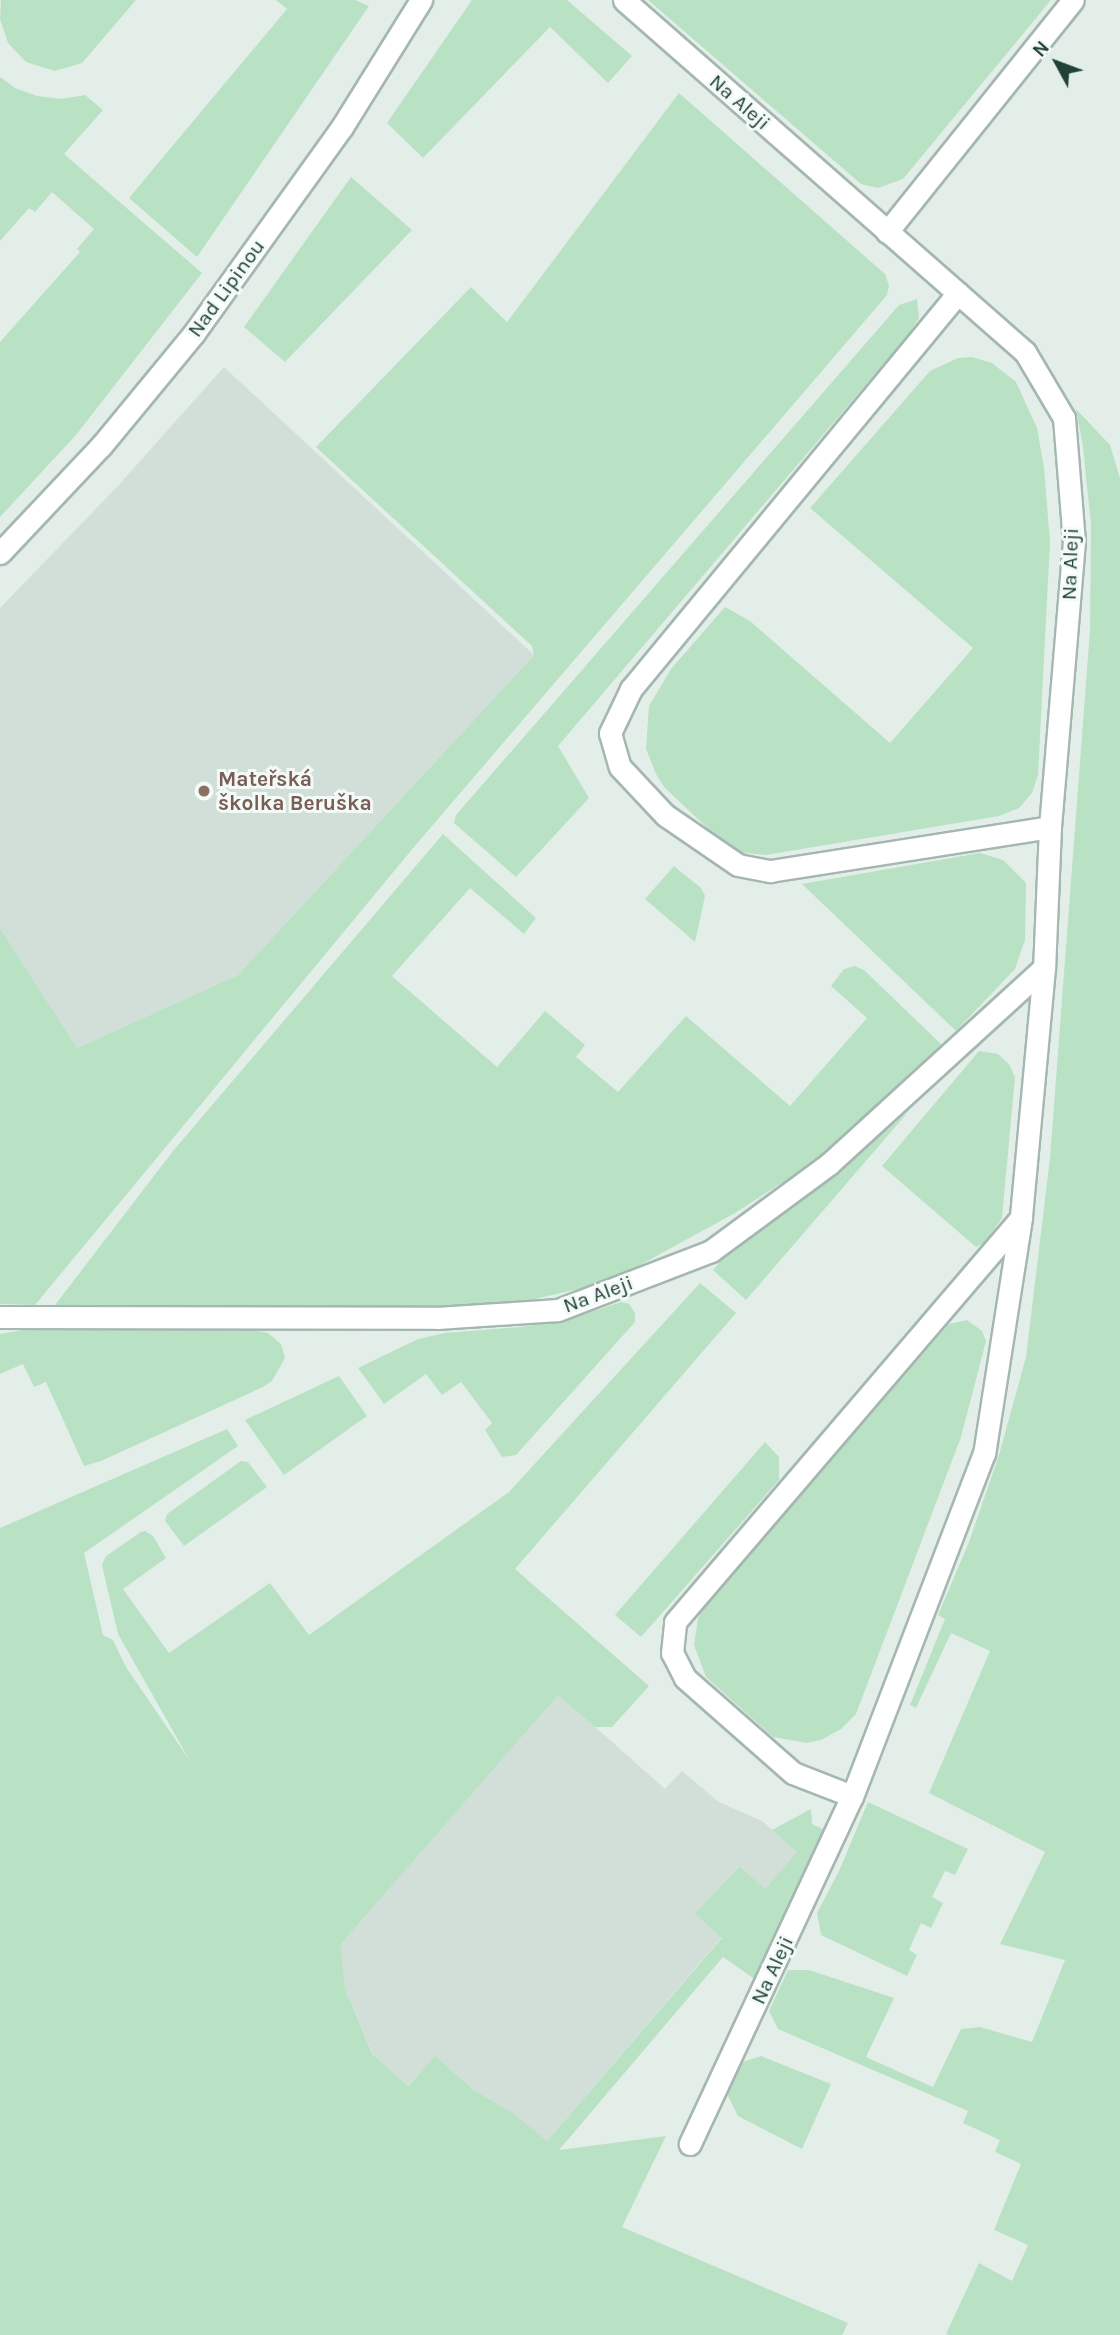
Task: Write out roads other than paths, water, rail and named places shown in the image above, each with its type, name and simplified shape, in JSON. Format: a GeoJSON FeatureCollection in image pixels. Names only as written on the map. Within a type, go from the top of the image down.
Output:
{"type":"FeatureCollection","features":[{"type":"Feature","properties":{"kind":"street","name":"Nad Lipinou"},"geometry":{"type":"LineString","coordinates":[[0,553],[101,446],[194,333],[342,127],[421,0]]}},
{"type":"Feature","properties":{"kind":"street","name":"Na Aleji"},"geometry":{"type":"LineString","coordinates":[[624,0],[1025,352],[1064,418],[1074,541],[1050,827],[1044,968],[1021,1218],[984,1454],[852,1796],[690,2144]]}},
{"type":"Feature","properties":{"kind":"street"},"geometry":{"type":"LineString","coordinates":[[887,232],[1073,0]]}},
{"type":"Feature","properties":{"kind":"street"},"geometry":{"type":"LineString","coordinates":[[958,293],[631,689],[610,733],[620,767],[665,815],[738,865],[770,872],[1050,827]]}},
{"type":"Feature","properties":{"kind":"street","name":"Na Aleji"},"geometry":{"type":"LineString","coordinates":[[0,1317],[437,1318],[558,1310],[711,1251],[828,1164],[1044,968]]}},
{"type":"Feature","properties":{"kind":"street"},"geometry":{"type":"LineString","coordinates":[[852,1796],[793,1773],[685,1678],[672,1653],[675,1622],[1021,1218]]}},
{"type":"Feature","properties":{"kind":"place","name":"Mateřská školka Beruška"},"geometry":{"type":"Point","coordinates":[204,791]}}]}
